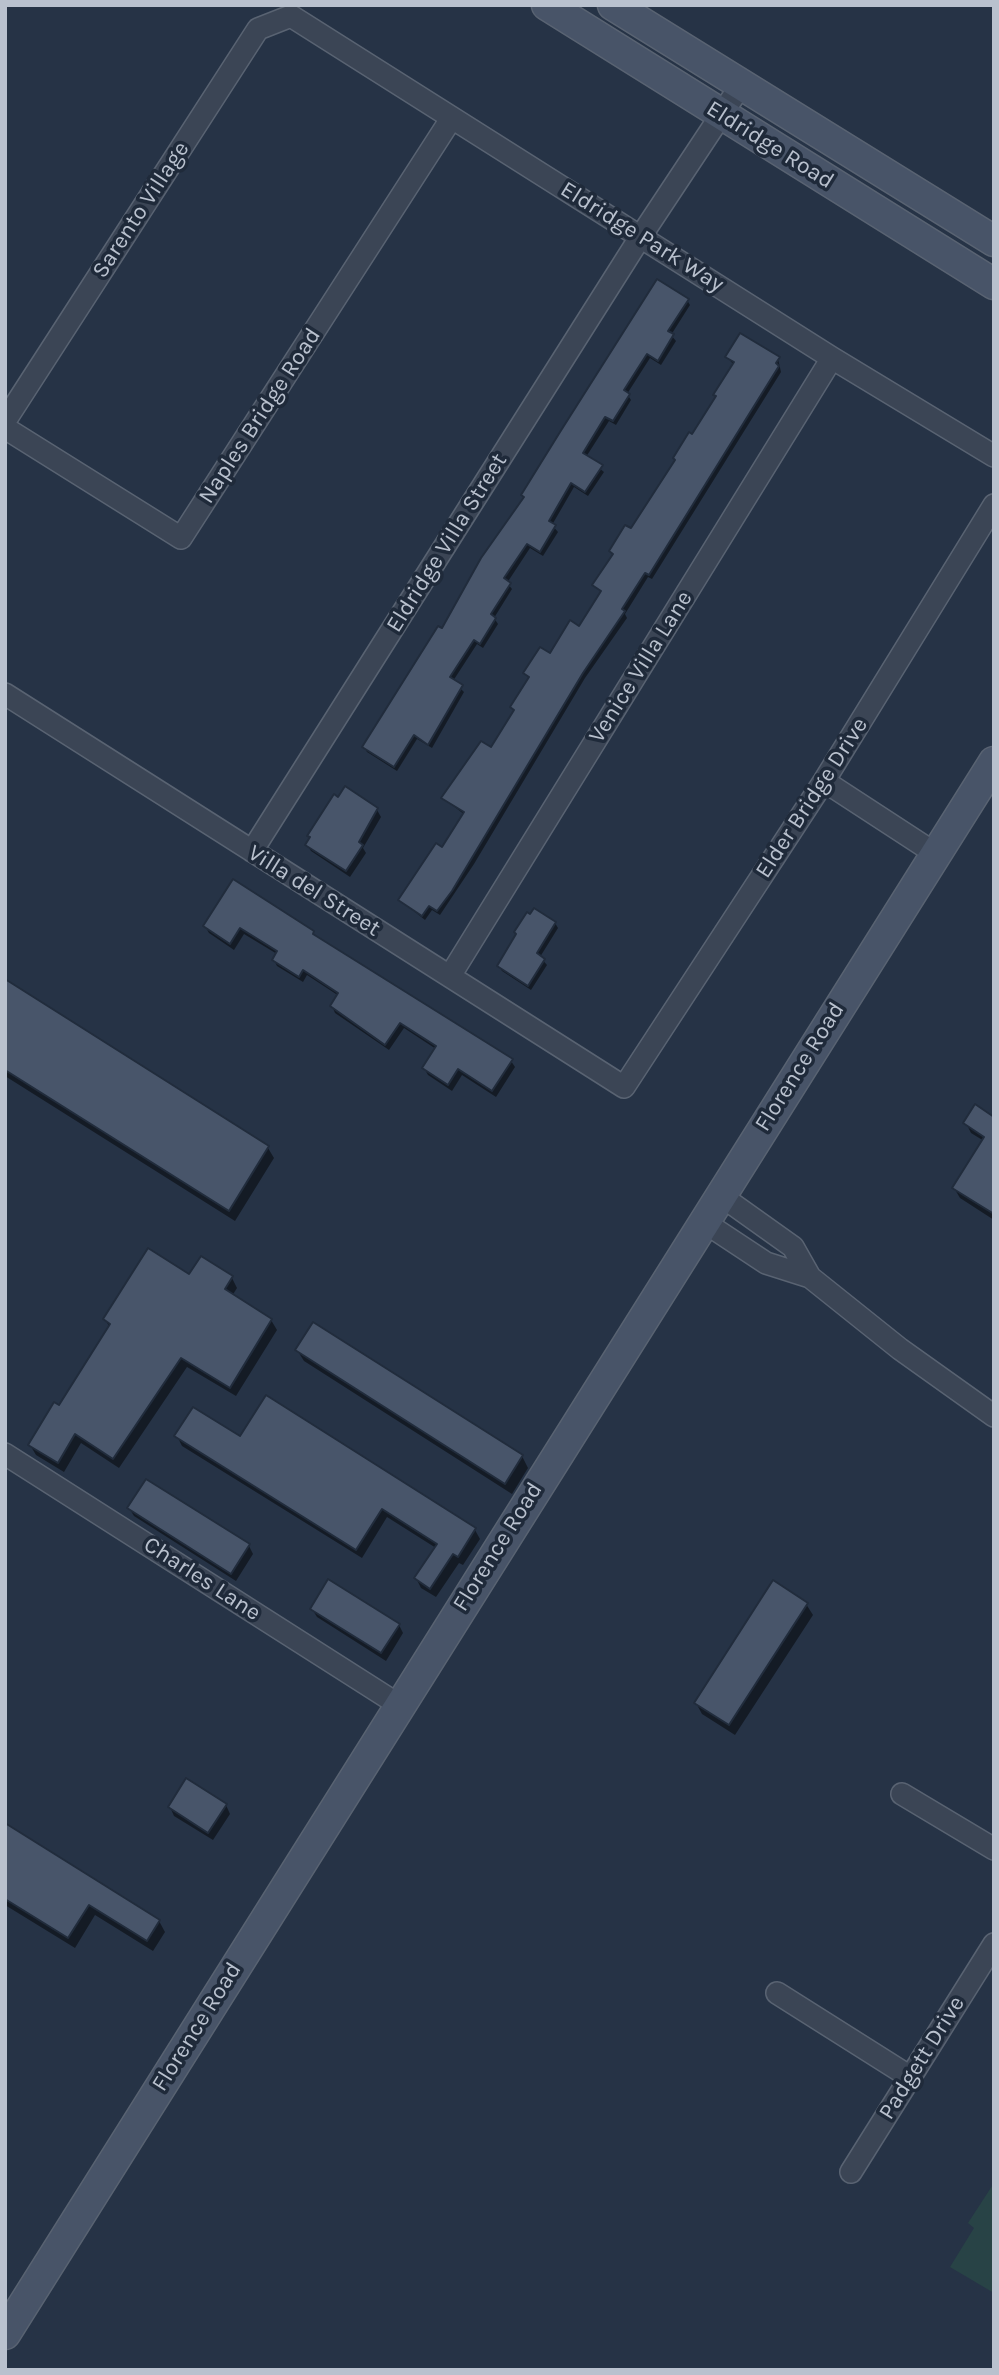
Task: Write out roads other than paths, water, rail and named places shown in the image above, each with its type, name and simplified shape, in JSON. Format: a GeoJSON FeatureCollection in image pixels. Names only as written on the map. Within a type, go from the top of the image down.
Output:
{"type":"FeatureCollection","features":[{"type":"Feature","properties":{"kind":"street","name":"Eldridge Road"},"geometry":{"type":"LineString","coordinates":[[547,5],[994,284]]}},
{"type":"Feature","properties":{"kind":"street","name":"Eldridge Road"},"geometry":{"type":"LineString","coordinates":[[612,5],[994,241]]}},
{"type":"Feature","properties":{"kind":"street","name":"Eldridge Park Way"},"geometry":{"type":"LineString","coordinates":[[291,16],[832,358],[994,456]]}},
{"type":"Feature","properties":{"kind":"street","name":"Sarento Village"},"geometry":{"type":"LineString","coordinates":[[5,421],[258,29],[291,16]]}},
{"type":"Feature","properties":{"kind":"street","name":"Eldridge Villa Street"},"geometry":{"type":"LineString","coordinates":[[252,851],[641,236],[741,85]]}},
{"type":"Feature","properties":{"kind":"street","name":"Naples Bridge Road"},"geometry":{"type":"LineString","coordinates":[[5,428],[181,538],[451,119]]}},
{"type":"Feature","properties":{"kind":"street","name":"Venice Villa Lane"},"geometry":{"type":"LineString","coordinates":[[450,976],[832,358]]}},
{"type":"Feature","properties":{"kind":"street","name":"Elder Bridge Drive"},"geometry":{"type":"LineString","coordinates":[[624,1087],[824,781],[994,505]]}},
{"type":"Feature","properties":{"kind":"street","name":"Villa del Street"},"geometry":{"type":"LineString","coordinates":[[5,694],[624,1087]]}},
{"type":"Feature","properties":{"kind":"street","name":"Florence Road"},"geometry":{"type":"LineString","coordinates":[[5,2334],[994,762]]}},
{"type":"Feature","properties":{"kind":"street"},"geometry":{"type":"LineString","coordinates":[[824,781],[936,854]]}},
{"type":"Feature","properties":{"kind":"street"},"geometry":{"type":"LineString","coordinates":[[720,1195],[793,1247],[810,1277]]}},
{"type":"Feature","properties":{"kind":"street"},"geometry":{"type":"LineString","coordinates":[[704,1222],[766,1263],[810,1277],[900,1349],[994,1416]]}},
{"type":"Feature","properties":{"kind":"street","name":"Charles Lane"},"geometry":{"type":"LineString","coordinates":[[5,1454],[399,1705]]}},
{"type":"Feature","properties":{"kind":"street"},"geometry":{"type":"LineString","coordinates":[[902,1794],[994,1849]]}},
{"type":"Feature","properties":{"kind":"street","name":"Padgett Drive"},"geometry":{"type":"LineString","coordinates":[[850,2172],[994,1944]]}},
{"type":"Feature","properties":{"kind":"street"},"geometry":{"type":"LineString","coordinates":[[777,1993],[910,2077]]}}]}
